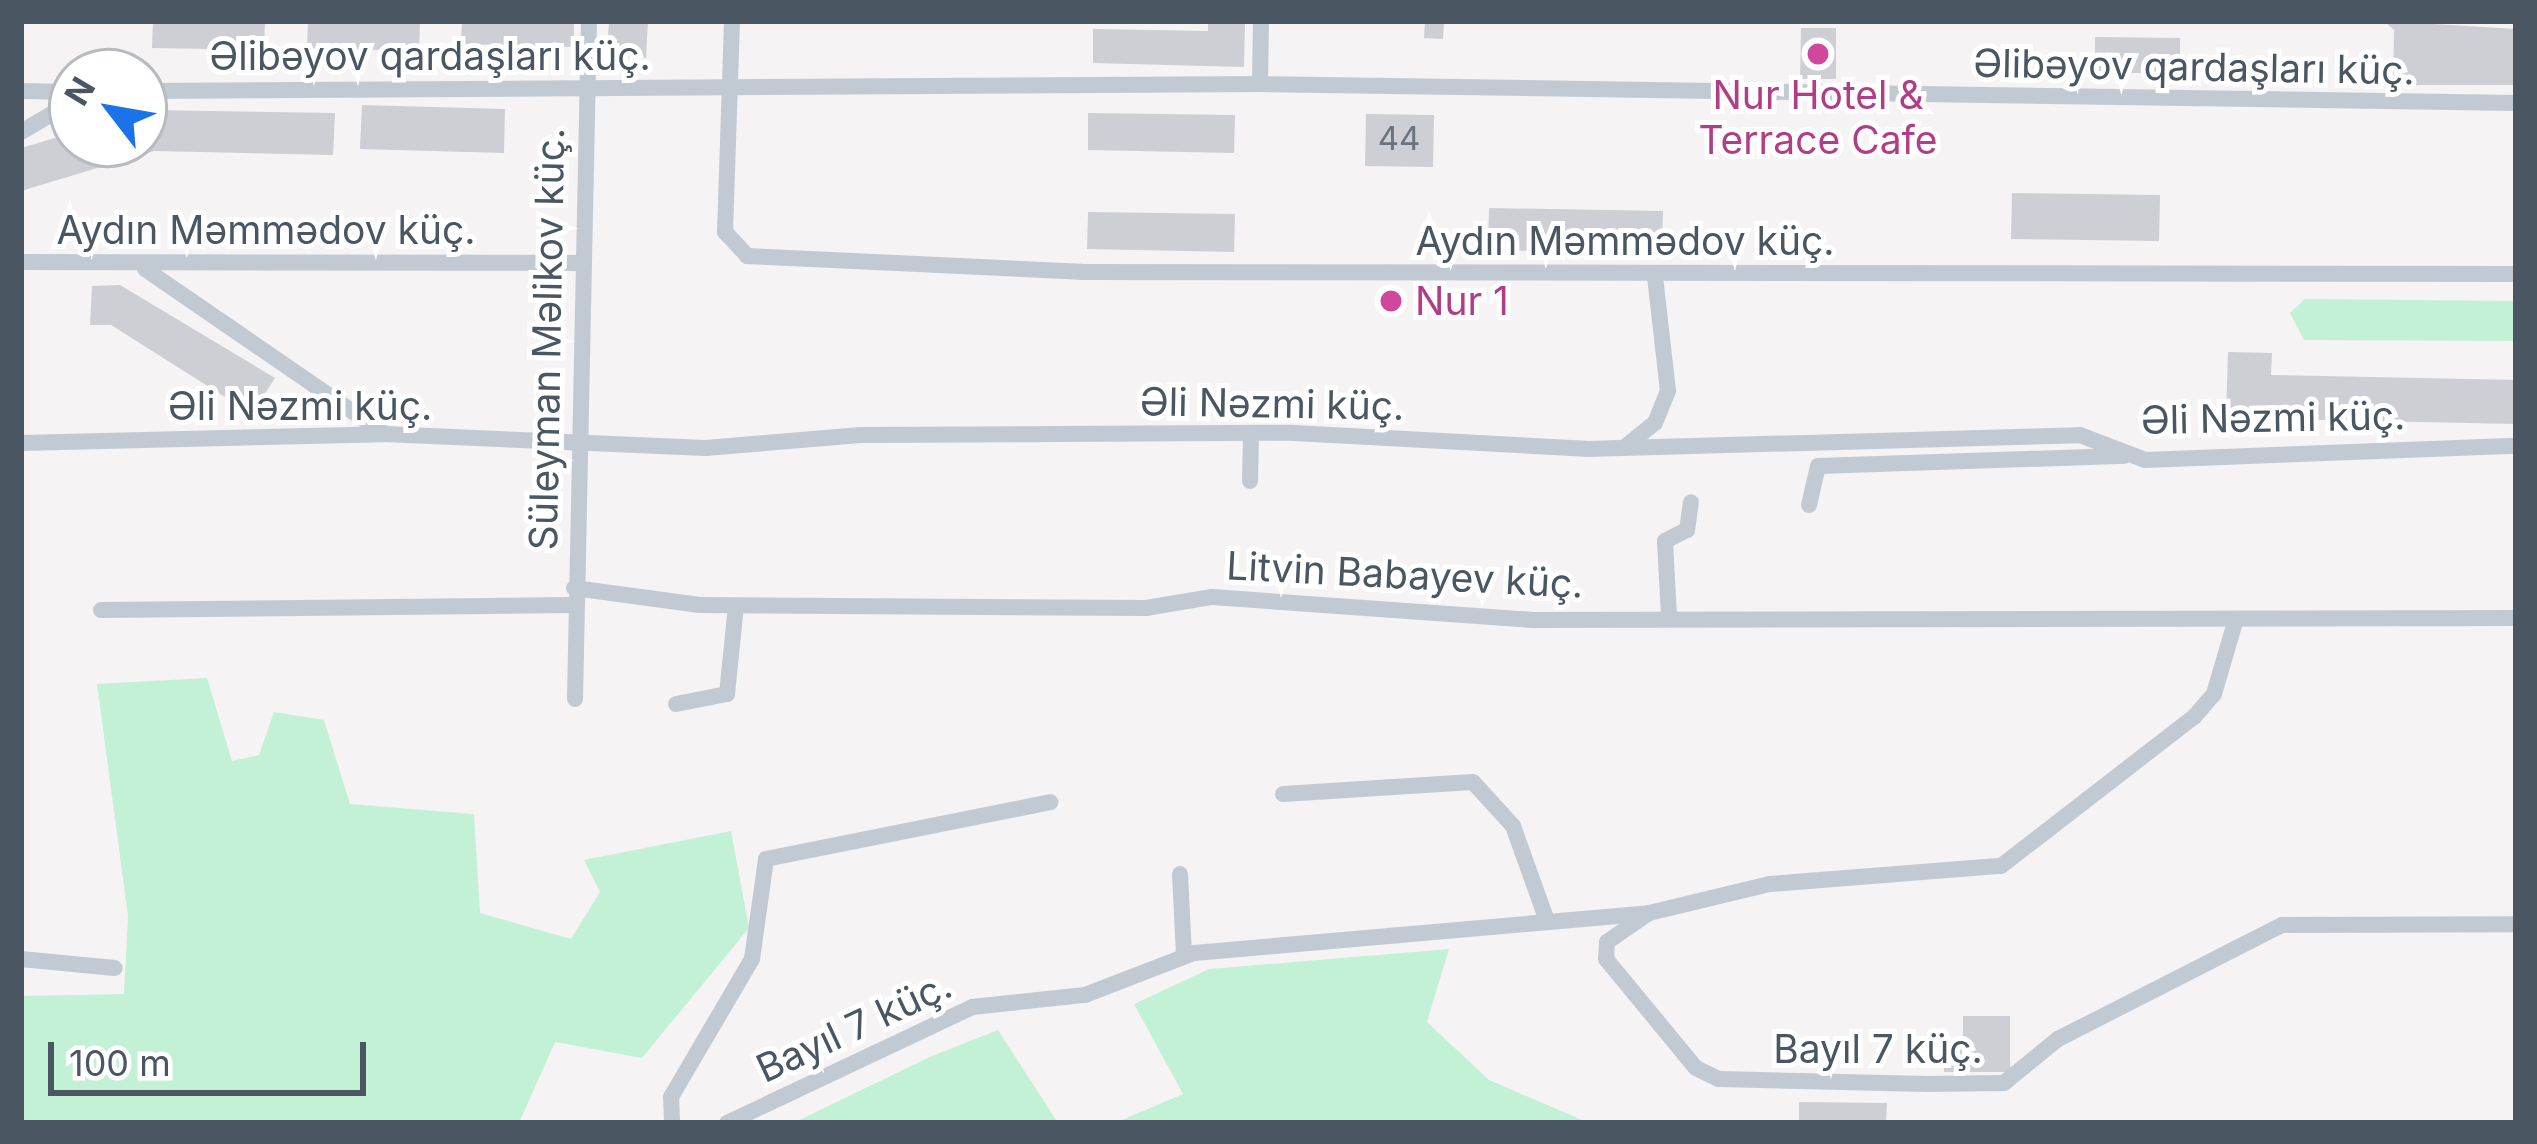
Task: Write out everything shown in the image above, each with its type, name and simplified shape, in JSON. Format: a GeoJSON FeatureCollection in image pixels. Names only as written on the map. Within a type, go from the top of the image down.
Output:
{"type":"FeatureCollection","features":[{"type":"Feature","properties":{"kind":"street","name":"Süleyman Məlikov küç."},"geometry":{"type":"LineString","coordinates":[[575,699],[574,446],[589,21]]}},
{"type":"Feature","properties":{"kind":"street"},"geometry":{"type":"LineString","coordinates":[[730,87],[732,21]]}},
{"type":"Feature","properties":{"kind":"street"},"geometry":{"type":"LineString","coordinates":[[1260,84],[1261,21]]}},
{"type":"Feature","properties":{"kind":"street","name":"Əlibəyov qardaşları küç."},"geometry":{"type":"LineString","coordinates":[[168,91],[1260,84],[2516,103]]}},
{"type":"Feature","properties":{"kind":"street","name":"Aydın Məmmədov küç."},"geometry":{"type":"LineString","coordinates":[[730,87],[725,232],[735,251],[1081,272],[1655,277],[2516,274]]}},
{"type":"Feature","properties":{"kind":"street"},"geometry":{"type":"LineString","coordinates":[[21,132],[48,116]]}},
{"type":"Feature","properties":{"kind":"street","name":"Aydın Məmmədov küç."},"geometry":{"type":"LineString","coordinates":[[21,262],[145,269],[582,263]]}},
{"type":"Feature","properties":{"kind":"street"},"geometry":{"type":"LineString","coordinates":[[145,269],[384,434]]}},
{"type":"Feature","properties":{"kind":"street"},"geometry":{"type":"LineString","coordinates":[[1625,447],[1655,423],[1668,391],[1655,277]]}},
{"type":"Feature","properties":{"kind":"street","name":"Əli Nəzmi küç."},"geometry":{"type":"LineString","coordinates":[[21,443],[384,434],[574,446],[1251,434],[1625,447],[2080,435],[2126,456],[2516,446]]}},
{"type":"Feature","properties":{"kind":"street"},"geometry":{"type":"LineString","coordinates":[[1250,481],[1251,434]]}},
{"type":"Feature","properties":{"kind":"street"},"geometry":{"type":"LineString","coordinates":[[1809,505],[1818,466],[2126,456]]}},
{"type":"Feature","properties":{"kind":"street"},"geometry":{"type":"LineString","coordinates":[[1669,616],[1665,541],[1687,530],[1691,502]]}},
{"type":"Feature","properties":{"kind":"street","name":"Litvin Babayev küç."},"geometry":{"type":"LineString","coordinates":[[101,610],[573,596],[736,606],[1146,608],[1212,597],[1429,616],[2235,622],[2516,618]]}},
{"type":"Feature","properties":{"kind":"street"},"geometry":{"type":"LineString","coordinates":[[676,704],[727,694],[736,606]]}},
{"type":"Feature","properties":{"kind":"street","name":"Bayıl 7 küç."},"geometry":{"type":"LineString","coordinates":[[727,1123],[972,1007],[1085,995],[1184,956],[1546,917],[1649,913],[1770,884],[2001,866],[2194,717],[2225,669],[2235,622]]}},
{"type":"Feature","properties":{"kind":"street"},"geometry":{"type":"LineString","coordinates":[[1283,794],[1473,782],[1513,826],[1546,917]]}},
{"type":"Feature","properties":{"kind":"street","name":"Bayıl 7 küç."},"geometry":{"type":"LineString","coordinates":[[671,1123],[671,1097],[752,959],[766,859],[1050,802]]}},
{"type":"Feature","properties":{"kind":"street"},"geometry":{"type":"LineString","coordinates":[[1180,874],[1184,956]]}},
{"type":"Feature","properties":{"kind":"street","name":"Bayıl 7 küç."},"geometry":{"type":"LineString","coordinates":[[1649,913],[1607,942],[1606,959],[1696,1068],[1719,1079],[1927,1084],[2004,1083],[2058,1039],[2282,925],[2516,924]]}},
{"type":"Feature","properties":{"kind":"street"},"geometry":{"type":"LineString","coordinates":[[21,959],[115,968]]}},
{"type":"Feature","properties":{"kind":"green space"},"geometry":{"type":"Polygon","coordinates":[[[2305,299],[2514,301],[2516,341],[2304,340],[2290,313],[2305,299]]]}},
{"type":"Feature","properties":{"kind":"green space"},"geometry":{"type":"Polygon","coordinates":[[[207,678],[232,761],[259,755],[274,712],[324,720],[350,804],[474,814],[480,913],[571,939],[600,892],[584,860],[731,831],[749,928],[642,1058],[555,1042],[519,1123],[21,1123],[21,996],[124,994],[128,916],[97,684],[207,678]]]}},
{"type":"Feature","properties":{"kind":"green space"},"geometry":{"type":"Polygon","coordinates":[[[1449,949],[1427,1022],[1489,1080],[1589,1123],[1115,1123],[1183,1094],[1134,1004],[1209,969],[1449,949]]]}},
{"type":"Feature","properties":{"kind":"green space"},"geometry":{"type":"Polygon","coordinates":[[[998,1030],[1058,1123],[793,1123],[932,1056],[998,1030]]]}},
{"type":"Feature","properties":{"kind":"building"},"geometry":{"type":"Polygon","coordinates":[[[153,21],[265,21],[264,50],[152,48],[153,21]]]}},
{"type":"Feature","properties":{"kind":"building"},"geometry":{"type":"Polygon","coordinates":[[[308,21],[420,21],[419,51],[307,48],[308,21]]]}},
{"type":"Feature","properties":{"kind":"building"},"geometry":{"type":"Polygon","coordinates":[[[462,21],[574,21],[574,47],[461,44],[462,21]]]}},
{"type":"Feature","properties":{"kind":"building"},"geometry":{"type":"Polygon","coordinates":[[[609,21],[648,21],[646,58],[607,57],[609,21]]]}},
{"type":"Feature","properties":{"kind":"building"},"geometry":{"type":"Polygon","coordinates":[[[1208,21],[1245,21],[1244,67],[1093,63],[1093,29],[1208,31],[1208,21]]]}},
{"type":"Feature","properties":{"kind":"building"},"geometry":{"type":"Polygon","coordinates":[[[1425,21],[1444,21],[1443,39],[1424,38],[1425,21]]]}},
{"type":"Feature","properties":{"kind":"building"},"geometry":{"type":"Polygon","coordinates":[[[2384,21],[2516,29],[2516,85],[2393,85],[2394,30],[2384,21]]]}},
{"type":"Feature","properties":{"kind":"building","name":"Nur Hotel & Terrace Cafe"},"geometry":{"type":"Polygon","coordinates":[[[1801,28],[1836,28],[1836,79],[1800,79],[1801,28]]]}},
{"type":"Feature","properties":{"kind":"building"},"geometry":{"type":"Polygon","coordinates":[[[2095,37],[2180,38],[2180,73],[2095,73],[2095,37]]]}},
{"type":"Feature","properties":{"kind":"building"},"geometry":{"type":"Polygon","coordinates":[[[362,105],[505,109],[504,153],[360,149],[362,105]]]}},
{"type":"Feature","properties":{"kind":"building"},"geometry":{"type":"Polygon","coordinates":[[[168,110],[335,113],[333,155],[168,151],[168,110]]]}},
{"type":"Feature","properties":{"kind":"building"},"geometry":{"type":"Polygon","coordinates":[[[1088,113],[1235,115],[1234,153],[1088,150],[1088,113]]]}},
{"type":"Feature","properties":{"kind":"building"},"geometry":{"type":"Polygon","coordinates":[[[1366,114],[1434,115],[1433,167],[1365,166],[1366,114]]]}},
{"type":"Feature","properties":{"kind":"building"},"geometry":{"type":"Polygon","coordinates":[[[48,140],[48,168],[97,168],[21,191],[21,148],[48,140]]]}},
{"type":"Feature","properties":{"kind":"building"},"geometry":{"type":"Polygon","coordinates":[[[2012,193],[2160,195],[2159,241],[2011,239],[2012,193]]]}},
{"type":"Feature","properties":{"kind":"building"},"geometry":{"type":"Polygon","coordinates":[[[1489,208],[1663,211],[1662,253],[1488,250],[1489,208]]]}},
{"type":"Feature","properties":{"kind":"building"},"geometry":{"type":"Polygon","coordinates":[[[1088,212],[1235,214],[1234,252],[1087,249],[1088,212]]]}},
{"type":"Feature","properties":{"kind":"building"},"geometry":{"type":"Polygon","coordinates":[[[120,285],[275,378],[252,414],[111,325],[90,325],[92,286],[120,285]]]}},
{"type":"Feature","properties":{"kind":"building"},"geometry":{"type":"Polygon","coordinates":[[[2228,352],[2272,353],[2271,375],[2516,380],[2516,424],[2226,418],[2228,352]]]}},
{"type":"Feature","properties":{"kind":"building"},"geometry":{"type":"Polygon","coordinates":[[[1963,1016],[2010,1016],[2010,1072],[1944,1072],[1944,1044],[1963,1044],[1963,1016]]]}},
{"type":"Feature","properties":{"kind":"building"},"geometry":{"type":"Polygon","coordinates":[[[1799,1102],[1887,1103],[1886,1123],[1799,1123],[1799,1102]]]}},
{"type":"Feature","properties":{"kind":"place","name":"Nur Hotel & Terrace Cafe"},"geometry":{"type":"Point","coordinates":[1818,54]}},
{"type":"Feature","properties":{"kind":"place","name":"Nur 1"},"geometry":{"type":"Point","coordinates":[1391,301]}}]}
